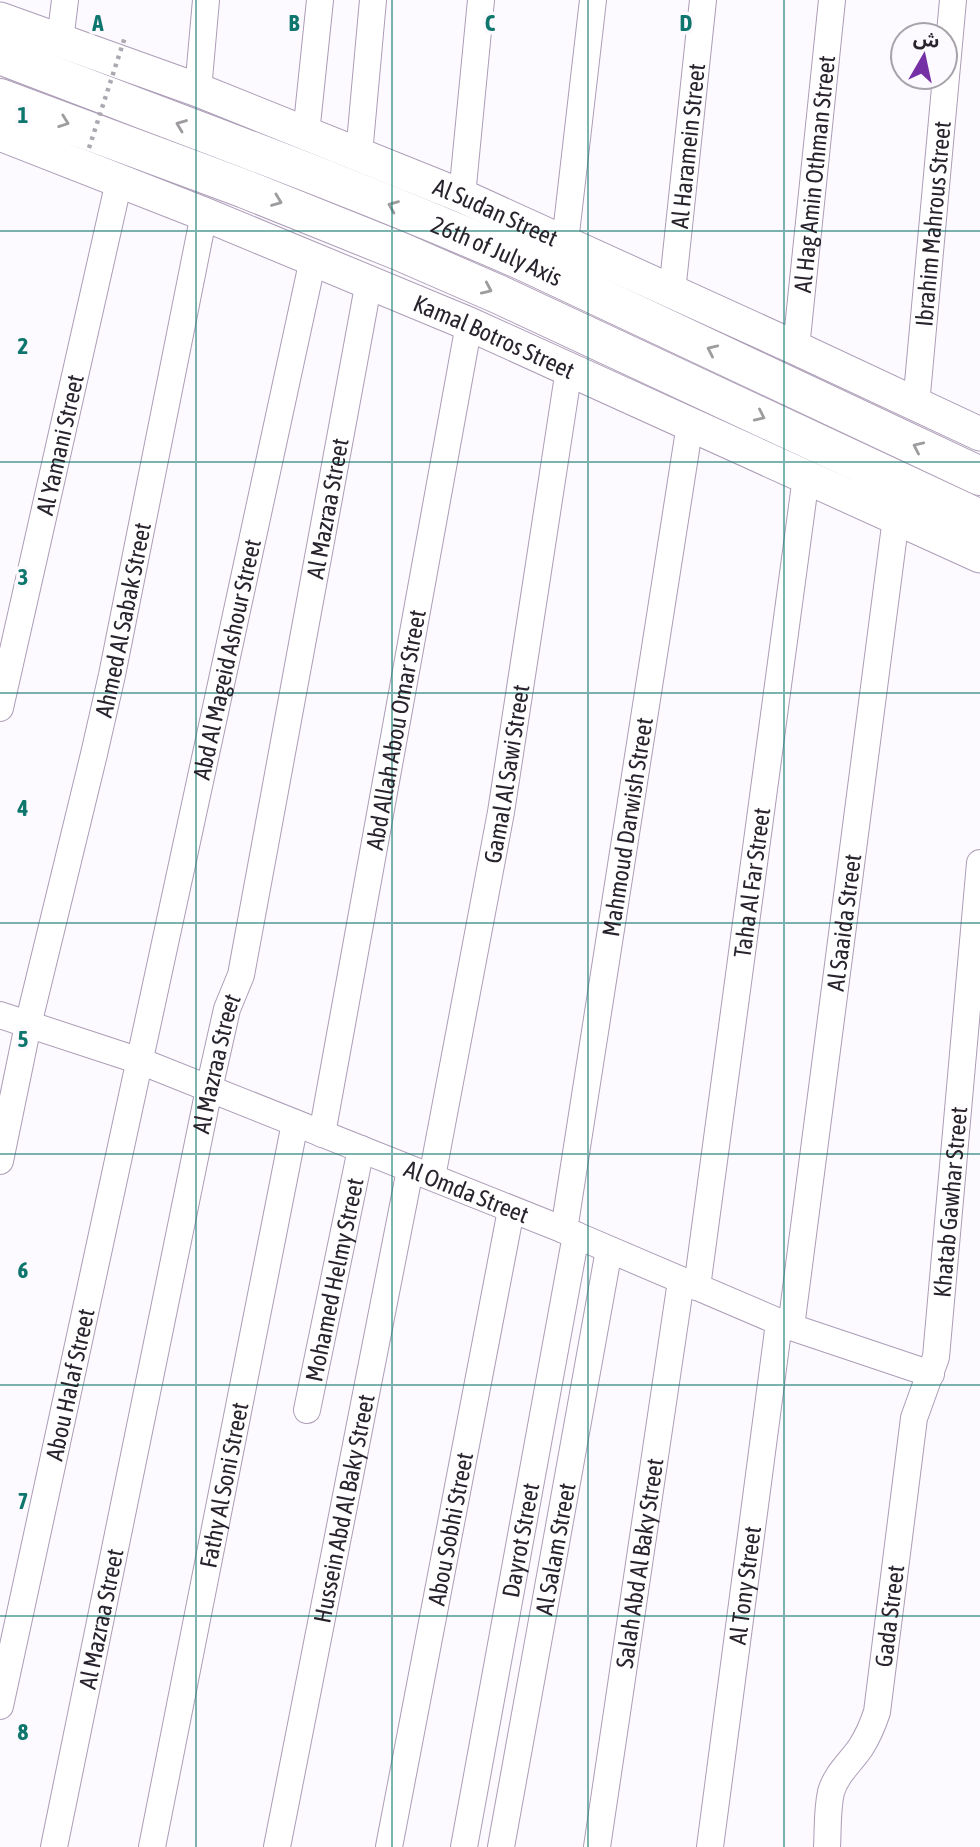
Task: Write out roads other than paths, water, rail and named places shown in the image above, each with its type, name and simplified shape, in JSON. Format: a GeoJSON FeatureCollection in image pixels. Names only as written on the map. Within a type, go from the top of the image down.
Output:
{"type":"FeatureCollection","features":[{"type":"Feature","properties":{"kind":"highway","name":"26th of July Axis"},"geometry":{"type":"LineString","coordinates":[[0,55],[454,231],[980,476]]}},
{"type":"Feature","properties":{"kind":"highway","name":"26th of July Axis"},"geometry":{"type":"LineString","coordinates":[[0,98],[284,204],[399,251],[513,301],[980,519]]}},
{"type":"Feature","properties":{"kind":"street"},"geometry":{"type":"LineString","coordinates":[[60,41],[65,0]]}},
{"type":"Feature","properties":{"kind":"street"},"geometry":{"type":"LineString","coordinates":[[198,89],[206,0]]}},
{"type":"Feature","properties":{"kind":"street"},"geometry":{"type":"LineString","coordinates":[[306,134],[320,0]]}},
{"type":"Feature","properties":{"kind":"street"},"geometry":{"type":"LineString","coordinates":[[359,154],[373,0]]}},
{"type":"Feature","properties":{"kind":"street"},"geometry":{"type":"LineString","coordinates":[[462,196],[481,0]]}},
{"type":"Feature","properties":{"kind":"street"},"geometry":{"type":"LineString","coordinates":[[565,243],[593,0]]}},
{"type":"Feature","properties":{"kind":"street","name":"Al Haramein Street"},"geometry":{"type":"LineString","coordinates":[[672,292],[703,0]]}},
{"type":"Feature","properties":{"kind":"street","name":"Al Hag Amin Othman Street"},"geometry":{"type":"LineString","coordinates":[[796,348],[832,0]]}},
{"type":"Feature","properties":{"kind":"street","name":"Ibrahim Mahrous Street"},"geometry":{"type":"LineString","coordinates":[[916,405],[953,0]]}},
{"type":"Feature","properties":{"kind":"street","name":"Al Sudan Street"},"geometry":{"type":"LineString","coordinates":[[0,19],[198,89],[462,196],[980,435]]}},
{"type":"Feature","properties":{"kind":"street","name":"Kamal Botros Street"},"geometry":{"type":"LineString","coordinates":[[0,134],[204,214],[469,324],[980,556]]}},
{"type":"Feature","properties":{"kind":"street","name":"Al Yamani Street"},"geometry":{"type":"LineString","coordinates":[[0,708],[119,181]]}},
{"type":"Feature","properties":{"kind":"street","name":"Ahmed Al Sabak Street"},"geometry":{"type":"LineString","coordinates":[[0,1161],[28,1024],[109,688],[204,214]]}},
{"type":"Feature","properties":{"kind":"street","name":"Abd Al Mageid Ashour Street"},"geometry":{"type":"LineString","coordinates":[[140,1061],[313,259]]}},
{"type":"Feature","properties":{"kind":"street","name":"Al Mazraa Street"},"geometry":{"type":"LineString","coordinates":[[54,1847],[209,1089],[227,1009],[241,975],[369,281]]}},
{"type":"Feature","properties":{"kind":"street","name":"Abd Allah Abou Omar Street"},"geometry":{"type":"LineString","coordinates":[[322,1134],[469,324]]}},
{"type":"Feature","properties":{"kind":"street","name":"Gamal Al Sawi Street"},"geometry":{"type":"LineString","coordinates":[[421,1174],[501,812],[569,369]]}},
{"type":"Feature","properties":{"kind":"street","name":"Mahmoud Darwish Street"},"geometry":{"type":"LineString","coordinates":[[570,1233],[691,424]]}},
{"type":"Feature","properties":{"kind":"street","name":"Taha Al Far Street"},"geometry":{"type":"LineString","coordinates":[[689,1284],[806,477]]}},
{"type":"Feature","properties":{"kind":"street","name":"Al Saaida Street"},"geometry":{"type":"LineString","coordinates":[[785,1325],[896,518]]}},
{"type":"Feature","properties":{"kind":"street","name":"Khatab Gawhar Street"},"geometry":{"type":"LineString","coordinates":[[930,1374],[936,1357],[980,863]]}},
{"type":"Feature","properties":{"kind":"street","name":"Al Omda Street"},"geometry":{"type":"LineString","coordinates":[[0,1015],[140,1061],[570,1233],[785,1325],[930,1374]]}},
{"type":"Feature","properties":{"kind":"street","name":"Abou Halaf Street"},"geometry":{"type":"LineString","coordinates":[[0,1706],[140,1061]]}},
{"type":"Feature","properties":{"kind":"street","name":"Fathy Al Soni Street"},"geometry":{"type":"LineString","coordinates":[[152,1847],[295,1123]]}},
{"type":"Feature","properties":{"kind":"street","name":"Mohamed Helmy Street"},"geometry":{"type":"LineString","coordinates":[[307,1410],[361,1149]]}},
{"type":"Feature","properties":{"kind":"street","name":"Hussein Abd Al Baky Street"},"geometry":{"type":"LineString","coordinates":[[277,1847],[421,1174]]}},
{"type":"Feature","properties":{"kind":"street","name":"Abou Sobhi Street"},"geometry":{"type":"LineString","coordinates":[[390,1847],[511,1209]]}},
{"type":"Feature","properties":{"kind":"street","name":"Dayrot Street"},"geometry":{"type":"LineString","coordinates":[[464,1847],[570,1233]]}},
{"type":"Feature","properties":{"kind":"street","name":"Al Salam Street"},"geometry":{"type":"LineString","coordinates":[[501,1847],[609,1250]]}},
{"type":"Feature","properties":{"kind":"street","name":"Salah Abd Al Baky Street"},"geometry":{"type":"LineString","coordinates":[[597,1847],[689,1284]]}},
{"type":"Feature","properties":{"kind":"street","name":"Al Tony Street"},"geometry":{"type":"LineString","coordinates":[[710,1847],[785,1325]]}},
{"type":"Feature","properties":{"kind":"street","name":"Gada Street"},"geometry":{"type":"LineString","coordinates":[[827,1847],[831,1792],[838,1776],[862,1747],[877,1712],[914,1418],[930,1374]]}}]}
